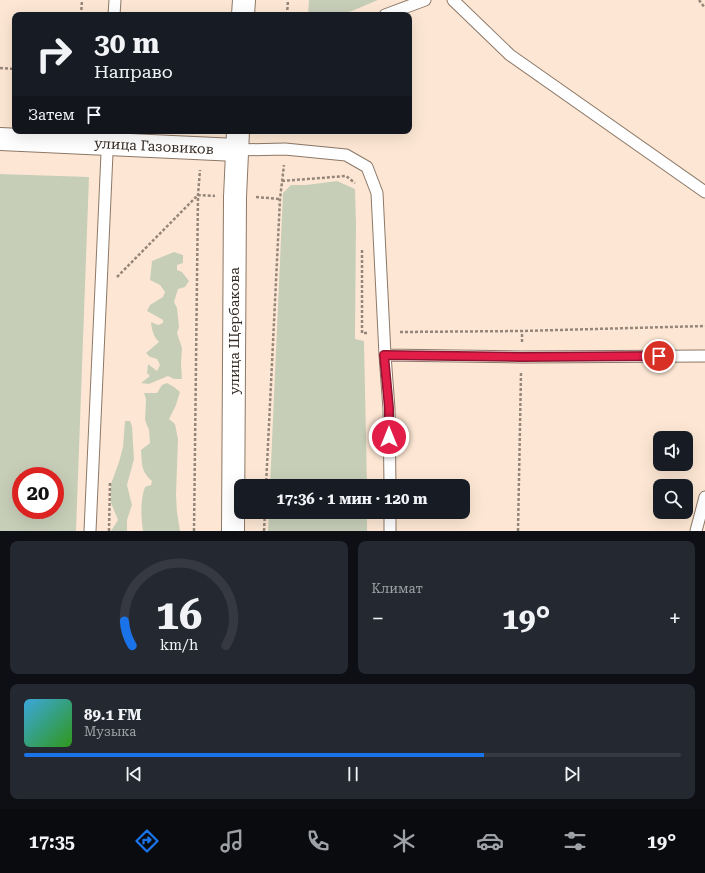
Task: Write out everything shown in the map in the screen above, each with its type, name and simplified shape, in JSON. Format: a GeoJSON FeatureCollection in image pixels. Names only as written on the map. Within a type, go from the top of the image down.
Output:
{"type":"FeatureCollection","features":[{"type":"Feature","properties":{"kind":"main road"},"geometry":{"type":"LineString","coordinates":[[243,12],[244,0]]}},
{"type":"Feature","properties":{"kind":"main road","name":"улица Газовиков"},"geometry":{"type":"LineString","coordinates":[[0,139],[108,138],[202,148],[237,140]]}},
{"type":"Feature","properties":{"kind":"main road","name":"улица Щербакова"},"geometry":{"type":"LineString","coordinates":[[233,531],[235,196],[237,140]]}},
{"type":"Feature","properties":{"kind":"lane"},"geometry":{"type":"LineString","coordinates":[[114,12],[115,0]]}},
{"type":"Feature","properties":{"kind":"lane"},"geometry":{"type":"LineString","coordinates":[[393,12],[425,0]]}},
{"type":"Feature","properties":{"kind":"lane"},"geometry":{"type":"LineString","coordinates":[[453,0],[510,55],[705,192]]}},
{"type":"Feature","properties":{"kind":"lane"},"geometry":{"type":"LineString","coordinates":[[90,531],[108,138]]}},
{"type":"Feature","properties":{"kind":"lane"},"geometry":{"type":"LineString","coordinates":[[237,140],[285,149],[346,155],[367,167],[377,193],[384,355],[389,408],[390,479]]}},
{"type":"Feature","properties":{"kind":"lane"},"geometry":{"type":"LineString","coordinates":[[384,355],[521,357],[705,356]]}},
{"type":"Feature","properties":{"kind":"lane"},"geometry":{"type":"LineString","coordinates":[[696,531],[705,497]]}},
{"type":"Feature","properties":{"kind":"lane"},"geometry":{"type":"LineString","coordinates":[[390,519],[390,531]]}},
{"type":"Feature","properties":{"kind":"path"},"geometry":{"type":"LineString","coordinates":[[81,12],[82,0]]}},
{"type":"Feature","properties":{"kind":"path"},"geometry":{"type":"LineString","coordinates":[[287,12],[288,0]]}},
{"type":"Feature","properties":{"kind":"path"},"geometry":{"type":"LineString","coordinates":[[699,0],[705,8]]}},
{"type":"Feature","properties":{"kind":"path"},"geometry":{"type":"LineString","coordinates":[[0,68],[12,69]]}},
{"type":"Feature","properties":{"kind":"path"},"geometry":{"type":"LineString","coordinates":[[194,531],[198,195],[202,148]]}},
{"type":"Feature","properties":{"kind":"path"},"geometry":{"type":"LineString","coordinates":[[266,479],[280,198],[285,149]]}},
{"type":"Feature","properties":{"kind":"path"},"geometry":{"type":"LineString","coordinates":[[282,181],[346,176],[357,184]]}},
{"type":"Feature","properties":{"kind":"path"},"geometry":{"type":"LineString","coordinates":[[115,280],[198,195],[280,198]]}},
{"type":"Feature","properties":{"kind":"path"},"geometry":{"type":"LineString","coordinates":[[362,249],[362,332],[522,331],[705,326]]}},
{"type":"Feature","properties":{"kind":"path"},"geometry":{"type":"LineString","coordinates":[[518,531],[522,331]]}},
{"type":"Feature","properties":{"kind":"path"},"geometry":{"type":"LineString","coordinates":[[109,531],[110,476]]}},
{"type":"Feature","properties":{"kind":"path"},"geometry":{"type":"LineString","coordinates":[[264,519],[264,531]]}},
{"type":"Feature","properties":{"kind":"green space"},"geometry":{"type":"Polygon","coordinates":[[[309,0],[378,0],[349,12],[308,12],[309,0]]]}},
{"type":"Feature","properties":{"kind":"green space"},"geometry":{"type":"Polygon","coordinates":[[[0,174],[89,177],[76,531],[0,531],[0,174]]]}},
{"type":"Feature","properties":{"kind":"green space"},"geometry":{"type":"Polygon","coordinates":[[[337,181],[355,189],[355,339],[364,341],[367,479],[270,479],[283,193],[291,185],[306,185],[337,181]]]}},
{"type":"Feature","properties":{"kind":"green space"},"geometry":{"type":"Polygon","coordinates":[[[174,252],[183,255],[183,263],[177,265],[177,270],[182,272],[189,281],[185,287],[178,289],[174,302],[177,308],[179,327],[177,333],[182,348],[182,379],[174,379],[168,376],[149,384],[141,383],[150,376],[147,373],[148,364],[157,371],[160,365],[157,359],[150,357],[146,353],[159,342],[153,333],[151,322],[158,325],[163,323],[163,320],[147,311],[150,305],[163,297],[165,292],[160,285],[150,280],[152,261],[174,252]]]}},
{"type":"Feature","properties":{"kind":"green space"},"geometry":{"type":"Polygon","coordinates":[[[167,383],[180,392],[176,405],[169,419],[175,424],[178,439],[176,495],[180,531],[143,531],[141,514],[142,497],[145,487],[151,485],[152,481],[144,471],[141,450],[150,443],[149,430],[145,420],[146,399],[144,393],[157,393],[162,385],[167,383]]]}},
{"type":"Feature","properties":{"kind":"green space"},"geometry":{"type":"Polygon","coordinates":[[[125,421],[130,421],[132,426],[134,459],[127,485],[132,505],[127,520],[127,531],[111,531],[118,520],[111,503],[111,484],[123,447],[125,421]]]}},
{"type":"Feature","properties":{"kind":"green space"},"geometry":{"type":"Polygon","coordinates":[[[269,519],[367,519],[367,531],[268,531],[269,519]]]}},
{"type":"Feature","properties":{"kind":"route"},"geometry":{"type":"LineString","coordinates":[[389,437],[389,408],[384,355],[521,357],[659,356]]}}]}
